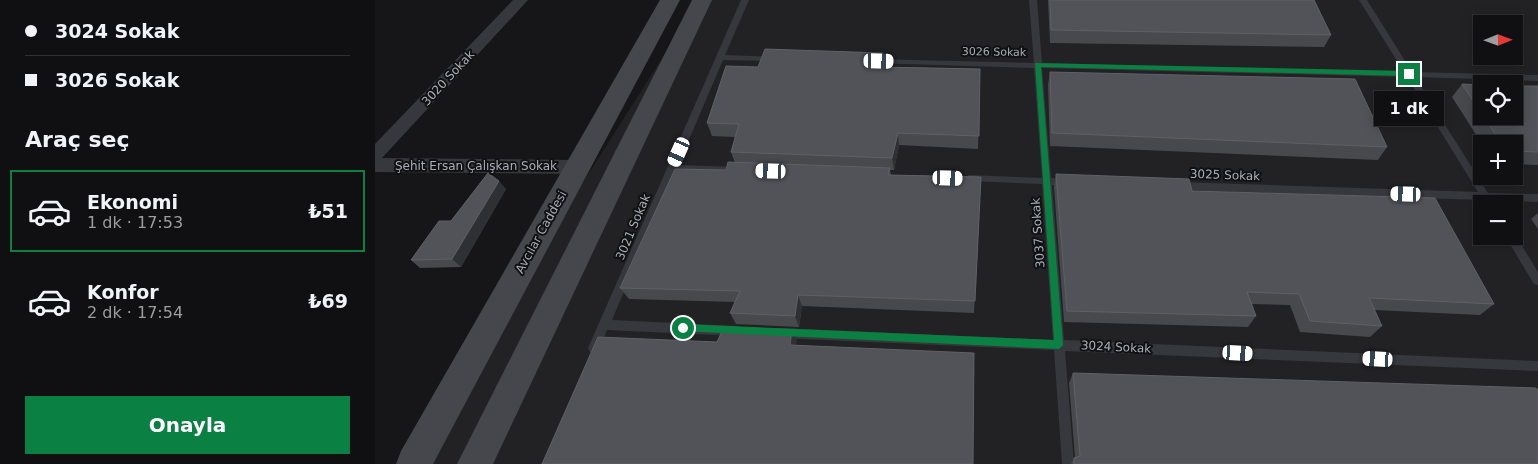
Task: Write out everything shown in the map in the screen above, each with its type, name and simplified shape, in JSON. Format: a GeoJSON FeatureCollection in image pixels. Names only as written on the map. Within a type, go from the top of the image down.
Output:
{"type":"FeatureCollection","features":[{"type":"Feature","properties":{"kind":"main road","name":"Avcılar Caddesi"},"geometry":{"type":"LineString","coordinates":[[414,464],[670,0]]}},
{"type":"Feature","properties":{"kind":"main road"},"geometry":{"type":"LineString","coordinates":[[475,464],[702,0]]}},
{"type":"Feature","properties":{"kind":"street","name":"3020 Sokak"},"geometry":{"type":"LineString","coordinates":[[375,155],[521,0]]}},
{"type":"Feature","properties":{"kind":"street","name":"Şehit Ersan Çalışkan Sokak"},"geometry":{"type":"LineString","coordinates":[[375,165],[577,167]]}},
{"type":"Feature","properties":{"kind":"lane","name":"3021 Sokak"},"geometry":{"type":"LineString","coordinates":[[589,360],[745,0]]}},
{"type":"Feature","properties":{"kind":"lane","name":"3037 Sokak"},"geometry":{"type":"LineString","coordinates":[[1033,0],[1067,464]]}},
{"type":"Feature","properties":{"kind":"lane"},"geometry":{"type":"LineString","coordinates":[[1363,0],[1485,195]]}},
{"type":"Feature","properties":{"kind":"lane"},"geometry":{"type":"LineString","coordinates":[[720,57],[780,59]]}},
{"type":"Feature","properties":{"kind":"lane","name":"3026 Sokak"},"geometry":{"type":"LineString","coordinates":[[859,60],[1538,78]]}},
{"type":"Feature","properties":{"kind":"lane"},"geometry":{"type":"LineString","coordinates":[[672,168],[751,171]]}},
{"type":"Feature","properties":{"kind":"lane"},"geometry":{"type":"LineString","coordinates":[[958,178],[1076,182]]}},
{"type":"Feature","properties":{"kind":"lane","name":"3025 Sokak"},"geometry":{"type":"LineString","coordinates":[[1166,185],[1473,199]]}},
{"type":"Feature","properties":{"kind":"lane","name":"3025 Sokak"},"geometry":{"type":"LineString","coordinates":[[1523,199],[1538,198]]}},
{"type":"Feature","properties":{"kind":"lane"},"geometry":{"type":"LineString","coordinates":[[1516,245],[1538,281]]}},
{"type":"Feature","properties":{"kind":"lane"},"geometry":{"type":"LineString","coordinates":[[604,325],[752,331]]}},
{"type":"Feature","properties":{"kind":"lane","name":"3024 Sokak"},"geometry":{"type":"LineString","coordinates":[[772,332],[1538,366]]}},
{"type":"Feature","properties":{"kind":"shaded area"},"geometry":{"type":"Polygon","coordinates":[[[699,0],[1538,0],[1538,464],[404,464],[699,0]]]}},
{"type":"Feature","properties":{"kind":"building"},"geometry":{"type":"Polygon","coordinates":[[[1050,0],[1314,0],[1331,35],[1051,30],[1050,0]]]}},
{"type":"Feature","properties":{"kind":"building"},"geometry":{"type":"Polygon","coordinates":[[[765,49],[883,53],[879,67],[980,69],[979,136],[898,133],[892,158],[731,152],[739,124],[707,123],[726,66],[758,67],[765,49]]]}},
{"type":"Feature","properties":{"kind":"building"},"geometry":{"type":"Polygon","coordinates":[[[1050,72],[1355,79],[1387,147],[1052,133],[1050,72]]]}},
{"type":"Feature","properties":{"kind":"building"},"geometry":{"type":"Polygon","coordinates":[[[1462,84],[1473,85],[1473,101],[1462,84]]]}},
{"type":"Feature","properties":{"kind":"building"},"geometry":{"type":"Polygon","coordinates":[[[1523,86],[1538,86],[1538,152],[1523,151],[1523,135],[1496,135],[1489,125],[1523,125],[1523,86]]]}},
{"type":"Feature","properties":{"kind":"building"},"geometry":{"type":"Polygon","coordinates":[[[728,162],[890,168],[888,175],[981,177],[975,301],[798,295],[795,316],[730,313],[740,291],[620,288],[675,169],[726,170],[728,162]]]}},
{"type":"Feature","properties":{"kind":"building"},"geometry":{"type":"Polygon","coordinates":[[[488,173],[499,181],[452,259],[411,260],[439,221],[451,221],[488,173]]]}},
{"type":"Feature","properties":{"kind":"building"},"geometry":{"type":"Polygon","coordinates":[[[1056,174],[1189,179],[1192,191],[1435,198],[1494,304],[1369,298],[1382,326],[1310,321],[1299,294],[1247,292],[1256,316],[1067,311],[1056,174]]]}},
{"type":"Feature","properties":{"kind":"building"},"geometry":{"type":"Polygon","coordinates":[[[724,327],[792,330],[790,345],[974,353],[973,464],[542,464],[598,337],[717,342],[724,327]]]}},
{"type":"Feature","properties":{"kind":"building"},"geometry":{"type":"Polygon","coordinates":[[[1073,373],[1536,388],[1538,391],[1538,464],[1074,464],[1074,458],[1080,456],[1073,373]]]}},
{"type":"Feature","properties":{"kind":"route"},"geometry":{"type":"LineString","coordinates":[[683,328],[1059,345],[1038,65],[1409,74]]}}]}
